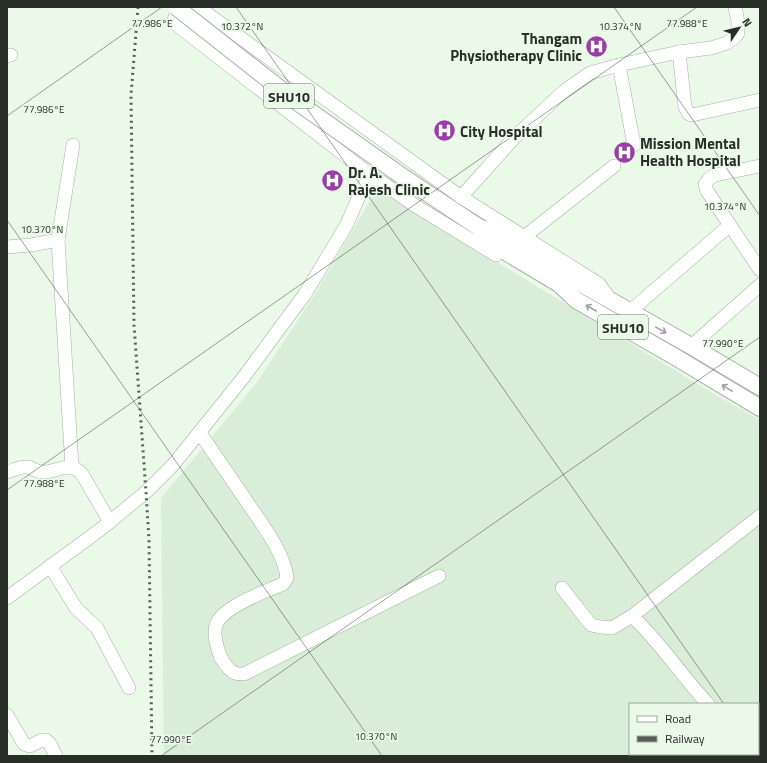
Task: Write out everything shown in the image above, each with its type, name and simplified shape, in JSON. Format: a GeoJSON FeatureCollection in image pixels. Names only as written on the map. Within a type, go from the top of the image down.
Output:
{"type":"FeatureCollection","features":[{"type":"Feature","properties":{"kind":"main road","name":"SHU10"},"geometry":{"type":"LineString","coordinates":[[176,7],[297,102],[406,179],[480,228],[490,242],[559,284],[576,300],[760,408]]}},
{"type":"Feature","properties":{"kind":"main road","name":"SHU10"},"geometry":{"type":"LineString","coordinates":[[480,228],[496,231],[578,282],[760,387]]}},
{"type":"Feature","properties":{"kind":"street"},"geometry":{"type":"LineString","coordinates":[[180,7],[173,22],[374,178],[414,205],[538,280],[559,284]]}},
{"type":"Feature","properties":{"kind":"street"},"geometry":{"type":"LineString","coordinates":[[198,7],[461,197],[599,284],[612,302]]}},
{"type":"Feature","properties":{"kind":"street"},"geometry":{"type":"LineString","coordinates":[[461,197],[515,136],[564,91],[590,73],[619,65],[679,52],[711,48],[727,43],[735,38],[738,33],[736,7]]}},
{"type":"Feature","properties":{"kind":"street"},"geometry":{"type":"LineString","coordinates":[[679,52],[686,107],[689,114],[692,115],[760,100]]}},
{"type":"Feature","properties":{"kind":"street"},"geometry":{"type":"LineString","coordinates":[[619,65],[634,145]]}},
{"type":"Feature","properties":{"kind":"street"},"geometry":{"type":"LineString","coordinates":[[295,117],[311,89]]}},
{"type":"Feature","properties":{"kind":"street"},"geometry":{"type":"LineString","coordinates":[[72,467],[58,240],[73,145]]}},
{"type":"Feature","properties":{"kind":"street"},"geometry":{"type":"LineString","coordinates":[[524,237],[614,166]]}},
{"type":"Feature","properties":{"kind":"street"},"geometry":{"type":"LineString","coordinates":[[760,166],[715,175],[705,184],[707,191],[760,270]]}},
{"type":"Feature","properties":{"kind":"street"},"geometry":{"type":"LineString","coordinates":[[7,598],[110,522],[146,492],[173,465],[248,372],[305,294],[347,224],[363,186],[370,179],[374,178]]}},
{"type":"Feature","properties":{"kind":"street"},"geometry":{"type":"LineString","coordinates":[[629,312],[730,225]]}},
{"type":"Feature","properties":{"kind":"street"},"geometry":{"type":"LineString","coordinates":[[7,247],[31,245],[58,240]]}},
{"type":"Feature","properties":{"kind":"street"},"geometry":{"type":"LineString","coordinates":[[691,346],[760,285]]}},
{"type":"Feature","properties":{"kind":"street"},"geometry":{"type":"LineString","coordinates":[[200,433],[258,519],[279,554],[286,571],[287,578],[283,584],[236,605],[225,613],[216,624],[215,639],[219,653],[224,664],[235,674],[244,674],[439,576]]}},
{"type":"Feature","properties":{"kind":"street"},"geometry":{"type":"LineString","coordinates":[[7,472],[21,467],[28,467],[39,472],[46,472],[64,467],[78,469],[110,522]]}},
{"type":"Feature","properties":{"kind":"street"},"geometry":{"type":"LineString","coordinates":[[562,588],[591,625],[612,628],[632,616],[760,516]]}},
{"type":"Feature","properties":{"kind":"street"},"geometry":{"type":"LineString","coordinates":[[50,566],[76,608],[97,628],[129,688]]}},
{"type":"Feature","properties":{"kind":"street"},"geometry":{"type":"LineString","coordinates":[[632,616],[646,630],[707,703]]}},
{"type":"Feature","properties":{"kind":"street"},"geometry":{"type":"LineString","coordinates":[[7,715],[24,744],[30,746],[42,740],[46,740],[50,744],[56,756]]}},
{"type":"Feature","properties":{"kind":"shaded area"},"geometry":{"type":"Polygon","coordinates":[[[377,189],[709,391],[760,420],[760,755],[164,756],[161,498],[258,381],[315,294],[377,189]]]}},
{"type":"Feature","properties":{"kind":"railway"},"geometry":{"type":"LineString","coordinates":[[138,7],[131,95],[134,325],[149,540],[152,756]]}},
{"type":"Feature","properties":{"kind":"place","name":"Thangam Physiotherapy Clinic"},"geometry":{"type":"Point","coordinates":[597,47]}},
{"type":"Feature","properties":{"kind":"place","name":"City Hospital"},"geometry":{"type":"Point","coordinates":[445,131]}},
{"type":"Feature","properties":{"kind":"place","name":"Mission Mental Health Hospital"},"geometry":{"type":"Point","coordinates":[624,152]}},
{"type":"Feature","properties":{"kind":"place","name":"Dr. A. Rajesh Clinic"},"geometry":{"type":"Point","coordinates":[332,181]}}]}
